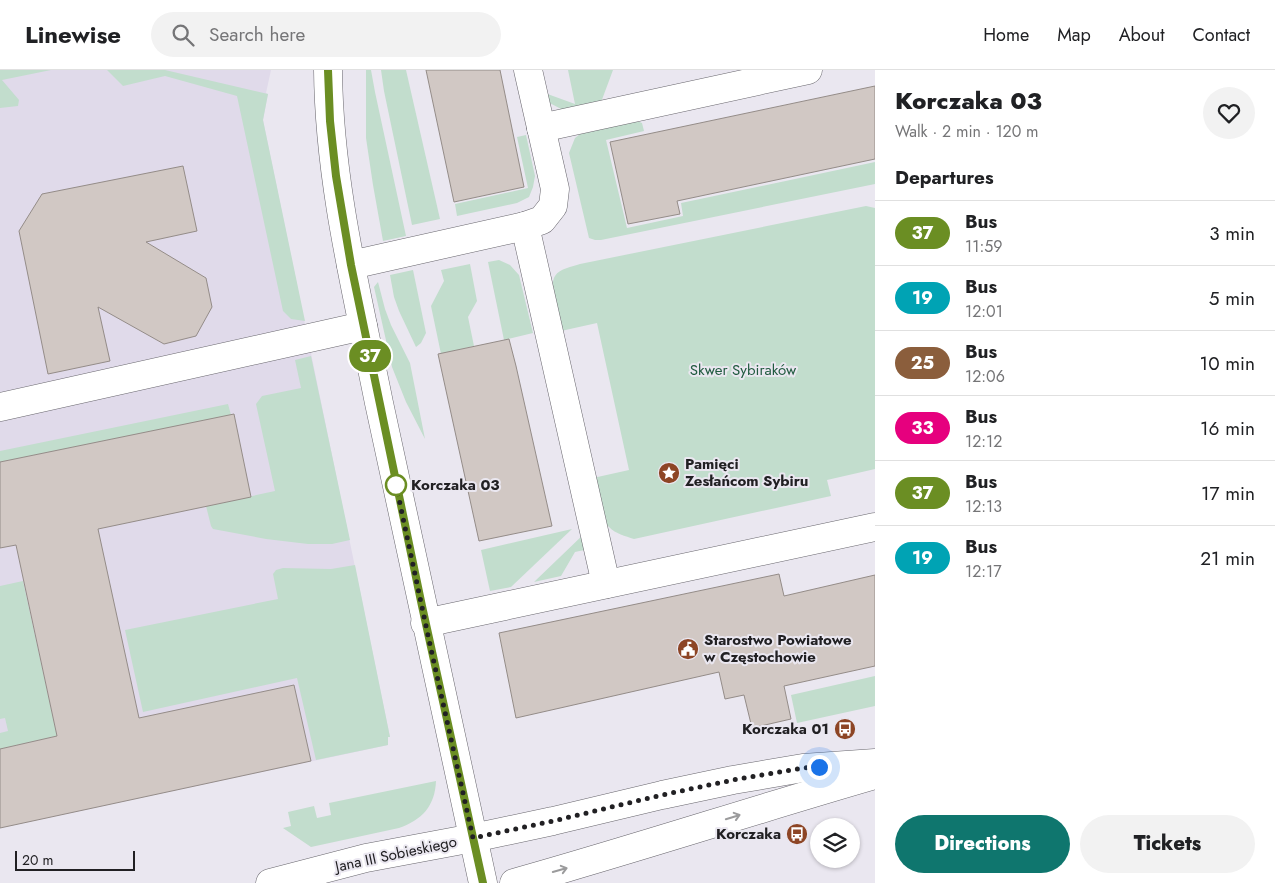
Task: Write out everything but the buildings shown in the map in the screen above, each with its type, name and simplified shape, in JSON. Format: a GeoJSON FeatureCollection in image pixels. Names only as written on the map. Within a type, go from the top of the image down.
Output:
{"type":"FeatureCollection","features":[{"type":"Feature","properties":{"kind":"street"},"geometry":{"type":"LineString","coordinates":[[328,70],[330,121],[336,176],[351,265],[425,623],[483,883]]}},
{"type":"Feature","properties":{"kind":"street"},"geometry":{"type":"LineString","coordinates":[[351,265],[525,226],[542,220],[553,206],[555,189],[528,70]]}},
{"type":"Feature","properties":{"kind":"street"},"geometry":{"type":"LineString","coordinates":[[541,128],[808,70]]}},
{"type":"Feature","properties":{"kind":"street"},"geometry":{"type":"LineString","coordinates":[[525,226],[606,584]]}},
{"type":"Feature","properties":{"kind":"street"},"geometry":{"type":"LineString","coordinates":[[0,407],[364,326]]}},
{"type":"Feature","properties":{"kind":"street"},"geometry":{"type":"LineString","coordinates":[[425,623],[875,528]]}},
{"type":"Feature","properties":{"kind":"street","name":"Jana III Sobieskiego"},"geometry":{"type":"LineString","coordinates":[[270,883],[366,858],[553,821],[733,780],[804,768],[875,763]]}},
{"type":"Feature","properties":{"kind":"street"},"geometry":{"type":"LineString","coordinates":[[514,883],[875,775]]}},
{"type":"Feature","properties":{"kind":"shaded area"},"geometry":{"type":"Polygon","coordinates":[[[0,70],[271,70],[263,120],[390,737],[388,737],[388,745],[0,828],[0,70]]]}},
{"type":"Feature","properties":{"kind":"green space"},"geometry":{"type":"Polygon","coordinates":[[[0,70],[51,70],[2,80],[19,100],[18,106],[0,108],[0,70]]]}},
{"type":"Feature","properties":{"kind":"green space"},"geometry":{"type":"Polygon","coordinates":[[[107,70],[165,70],[268,94],[263,120],[305,321],[291,319],[283,311],[237,96],[165,76],[123,86],[107,70]]]}},
{"type":"Feature","properties":{"kind":"green space"},"geometry":{"type":"Polygon","coordinates":[[[366,70],[371,70],[406,236],[383,241],[366,138],[366,70]]]}},
{"type":"Feature","properties":{"kind":"green space"},"geometry":{"type":"Polygon","coordinates":[[[381,70],[406,70],[440,219],[412,225],[381,70]]]}},
{"type":"Feature","properties":{"kind":"green space"},"geometry":{"type":"Polygon","coordinates":[[[568,70],[613,70],[600,105],[563,110],[544,100],[542,92],[575,104],[568,70]]]}},
{"type":"Feature","properties":{"kind":"green space"},"geometry":{"type":"Polygon","coordinates":[[[637,121],[642,123],[644,131],[606,140],[627,228],[683,216],[681,203],[875,162],[875,184],[601,240],[589,238],[569,153],[575,138],[580,134],[637,121]]]}},
{"type":"Feature","properties":{"kind":"green space"},"geometry":{"type":"Polygon","coordinates":[[[526,135],[535,176],[529,197],[517,203],[457,216],[455,204],[528,188],[517,137],[526,135]]]}},
{"type":"Feature","properties":{"kind":"green space","name":"Skwer Sybiraków"},"geometry":{"type":"Polygon","coordinates":[[[866,206],[875,208],[875,469],[827,480],[831,496],[634,539],[612,529],[606,523],[600,511],[593,478],[629,470],[597,323],[561,331],[553,294],[553,281],[557,273],[563,269],[580,264],[866,206]]]}},
{"type":"Feature","properties":{"kind":"green space"},"geometry":{"type":"Polygon","coordinates":[[[499,260],[510,265],[519,275],[533,333],[504,340],[488,262],[499,260]]]}},
{"type":"Feature","properties":{"kind":"green space"},"geometry":{"type":"Polygon","coordinates":[[[470,264],[477,301],[468,317],[474,346],[441,354],[431,306],[444,281],[441,270],[470,264]]]}},
{"type":"Feature","properties":{"kind":"green space"},"geometry":{"type":"Polygon","coordinates":[[[413,270],[426,333],[421,343],[416,347],[399,311],[390,275],[413,270]]]}},
{"type":"Feature","properties":{"kind":"green space"},"geometry":{"type":"Polygon","coordinates":[[[378,282],[391,325],[410,363],[425,439],[406,402],[392,367],[374,287],[378,282]]]}},
{"type":"Feature","properties":{"kind":"green space"},"geometry":{"type":"Polygon","coordinates":[[[311,356],[350,540],[332,544],[308,544],[266,539],[213,529],[206,506],[275,491],[256,404],[262,396],[301,388],[295,360],[311,356]]]}},
{"type":"Feature","properties":{"kind":"green space"},"geometry":{"type":"Polygon","coordinates":[[[228,404],[231,415],[0,462],[0,451],[228,404]]]}},
{"type":"Feature","properties":{"kind":"green space"},"geometry":{"type":"Polygon","coordinates":[[[572,529],[511,587],[490,591],[481,550],[572,529]]]}},
{"type":"Feature","properties":{"kind":"green space"},"geometry":{"type":"Polygon","coordinates":[[[585,533],[589,549],[575,552],[561,576],[534,582],[585,533]]]}},
{"type":"Feature","properties":{"kind":"green space"},"geometry":{"type":"Polygon","coordinates":[[[355,565],[390,737],[388,737],[388,745],[316,760],[297,678],[143,712],[125,630],[278,599],[273,574],[276,570],[283,568],[331,569],[355,565]]]}},
{"type":"Feature","properties":{"kind":"green space"},"geometry":{"type":"Polygon","coordinates":[[[23,581],[57,736],[0,749],[0,733],[8,731],[5,718],[0,719],[0,586],[23,581]]]}},
{"type":"Feature","properties":{"kind":"green space"},"geometry":{"type":"Polygon","coordinates":[[[875,676],[875,706],[797,723],[791,695],[875,676]]]}},
{"type":"Feature","properties":{"kind":"green space"},"geometry":{"type":"Polygon","coordinates":[[[436,781],[433,798],[426,811],[414,821],[399,828],[311,847],[283,828],[291,826],[288,812],[314,806],[317,818],[331,815],[329,803],[436,781]]]}},
{"type":"Feature","properties":{"kind":"bus line","name":"37"},"geometry":{"type":"LineString","coordinates":[[328,70],[330,121],[336,176],[351,265],[422,606],[483,883]]}},
{"type":"Feature","properties":{"kind":"place","name":"Pamięci Zesłańcom Sybiru"},"geometry":{"type":"Point","coordinates":[669,473]}},
{"type":"Feature","properties":{"kind":"place","name":"Korczaka 03"},"geometry":{"type":"Point","coordinates":[396,485]}},
{"type":"Feature","properties":{"kind":"place","name":"Starostwo Powiatowe w Częstochowie"},"geometry":{"type":"Point","coordinates":[688,649]}},
{"type":"Feature","properties":{"kind":"place","name":"Korczaka 01"},"geometry":{"type":"Point","coordinates":[845,729]}},
{"type":"Feature","properties":{"kind":"place","name":"Korczaka"},"geometry":{"type":"Point","coordinates":[797,834]}},
{"type":"Feature","properties":{"kind":"route"},"geometry":{"type":"LineString","coordinates":[[396,485],[473,838],[733,780],[819,767]]}}]}
